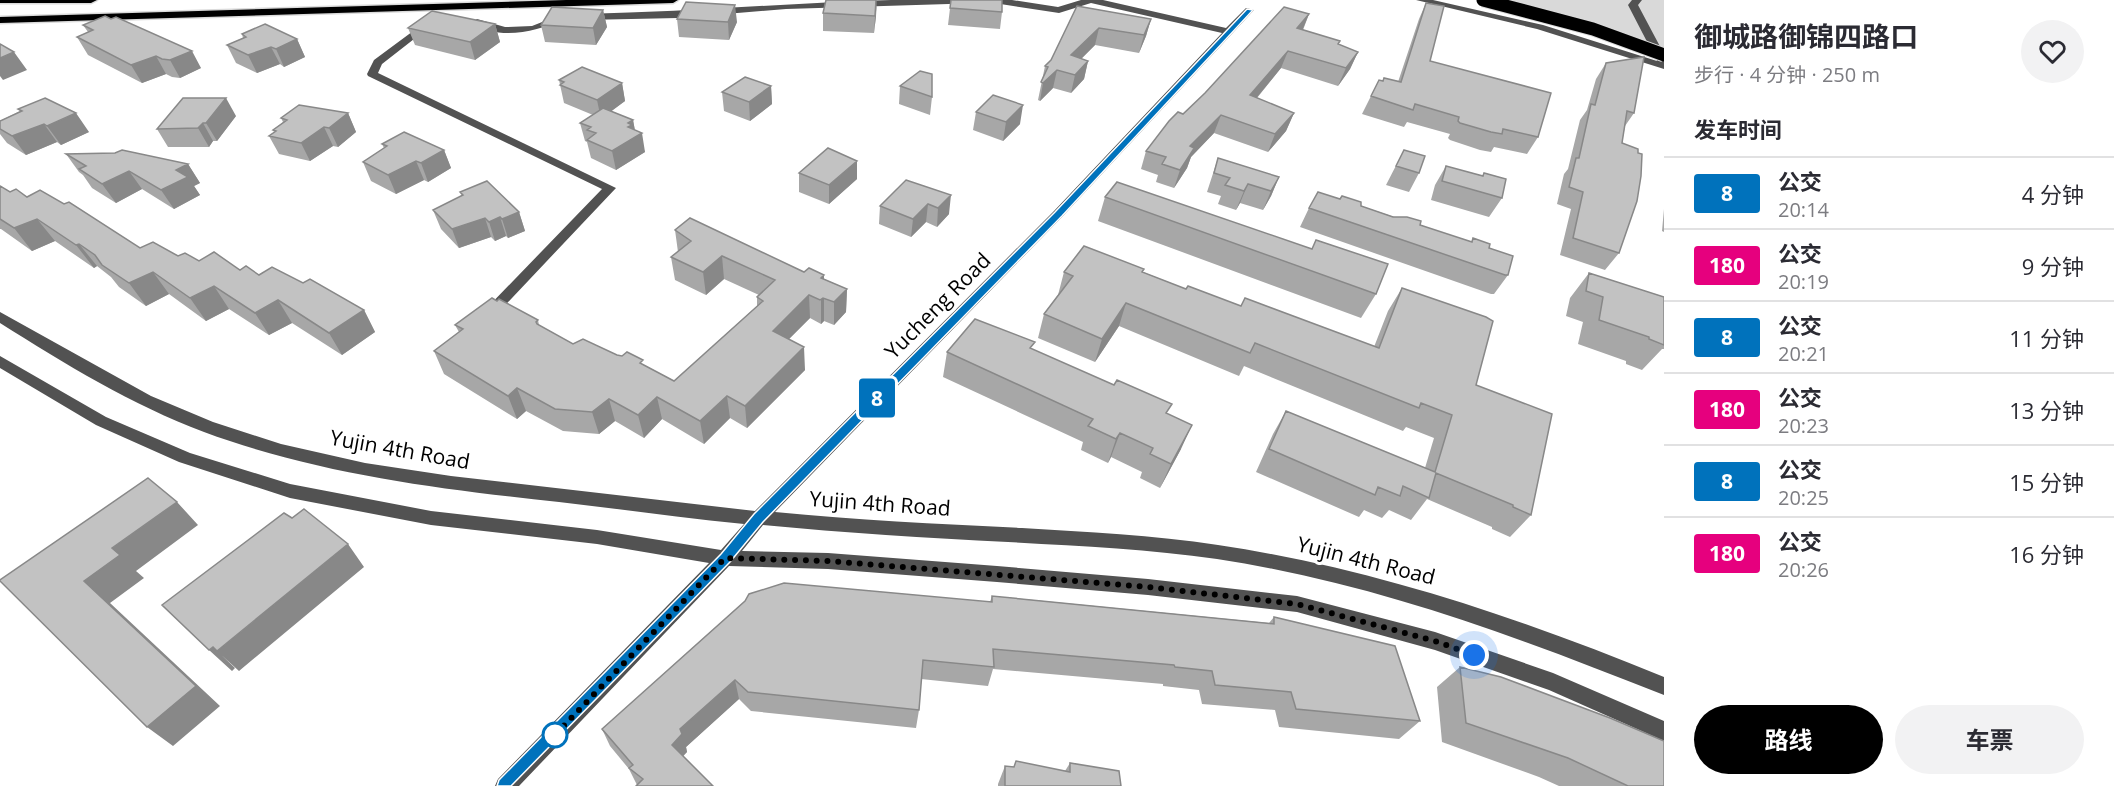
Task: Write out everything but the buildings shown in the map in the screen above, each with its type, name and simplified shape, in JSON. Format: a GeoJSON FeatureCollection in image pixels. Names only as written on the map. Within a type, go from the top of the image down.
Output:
{"type":"FeatureCollection","features":[{"type":"Feature","properties":{"kind":"highway"},"geometry":{"type":"LineString","coordinates":[[0,0],[91,0]]}},
{"type":"Feature","properties":{"kind":"highway"},"geometry":{"type":"LineString","coordinates":[[1483,0],[1593,29],[1664,56]]}},
{"type":"Feature","properties":{"kind":"main road"},"geometry":{"type":"LineString","coordinates":[[0,20],[83,20],[289,10],[673,0]]}},
{"type":"Feature","properties":{"kind":"street"},"geometry":{"type":"LineString","coordinates":[[462,18],[505,30],[533,29],[557,18],[678,15],[786,6],[981,0]]}},
{"type":"Feature","properties":{"kind":"street"},"geometry":{"type":"LineString","coordinates":[[994,0],[1059,10],[1090,0],[1229,32]]}},
{"type":"Feature","properties":{"kind":"street"},"geometry":{"type":"LineString","coordinates":[[1421,0],[1540,27],[1664,65]]}},
{"type":"Feature","properties":{"kind":"street"},"geometry":{"type":"LineString","coordinates":[[1637,0],[1633,5],[1664,65]]}},
{"type":"Feature","properties":{"kind":"street","name":"Yucheng Road"},"geometry":{"type":"LineString","coordinates":[[505,786],[725,558],[759,518],[1058,214],[1250,10]]}},
{"type":"Feature","properties":{"kind":"street"},"geometry":{"type":"LineString","coordinates":[[443,22],[423,25],[378,62],[372,74],[407,88],[610,188],[477,326]]}},
{"type":"Feature","properties":{"kind":"street","name":"Yujin 4th Road"},"geometry":{"type":"LineString","coordinates":[[0,317],[114,385],[145,400],[230,434],[397,476],[759,518],[1149,543],[1277,562],[1346,577],[1502,623],[1597,658],[1664,686]]}},
{"type":"Feature","properties":{"kind":"street"},"geometry":{"type":"LineString","coordinates":[[0,361],[100,421],[185,458],[290,491],[430,518],[597,537],[725,558],[828,561],[1148,587],[1297,604],[1435,641],[1553,682],[1664,731]]}},
{"type":"Feature","properties":{"kind":"shaded area"},"geometry":{"type":"Polygon","coordinates":[[[1483,0],[1664,0],[1664,59],[1593,29],[1483,0]]]}},
{"type":"Feature","properties":{"kind":"bus line","name":"8"},"geometry":{"type":"LineString","coordinates":[[505,786],[725,558],[759,518],[1058,214],[1250,10]]}},
{"type":"Feature","properties":{"kind":"route"},"geometry":{"type":"LineString","coordinates":[[555,735],[552,738],[725,558],[828,561],[1148,587],[1297,604],[1435,641],[1474,655]]}}]}
